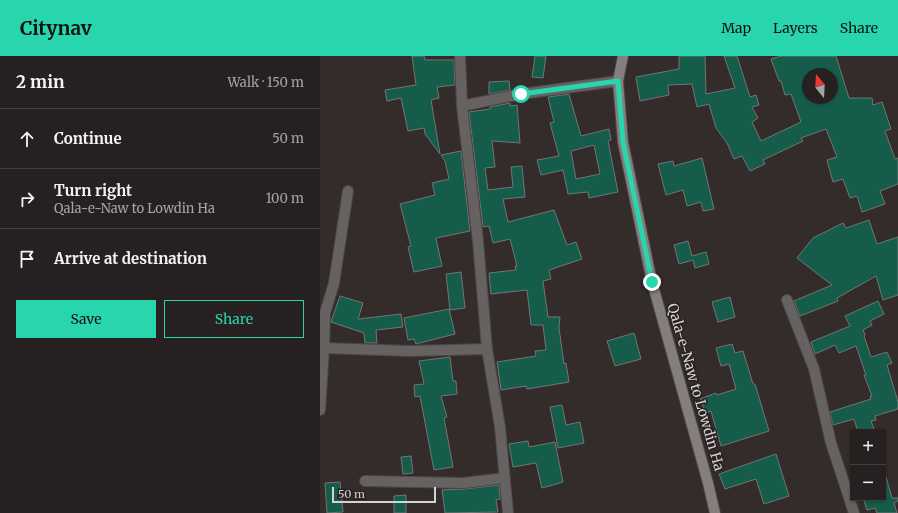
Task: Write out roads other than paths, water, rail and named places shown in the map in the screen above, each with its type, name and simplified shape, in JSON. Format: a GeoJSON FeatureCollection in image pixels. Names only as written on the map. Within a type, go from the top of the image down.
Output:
{"type":"FeatureCollection","features":[{"type":"Feature","properties":{"kind":"main road","name":"Qala-e-Naw to Lowdin Ha"},"geometry":{"type":"LineString","coordinates":[[623,56],[618,81],[623,142],[652,282],[715,513]]}},
{"type":"Feature","properties":{"kind":"street"},"geometry":{"type":"LineString","coordinates":[[460,56],[462,106],[478,242],[487,349],[500,427],[508,513]]}},
{"type":"Feature","properties":{"kind":"street"},"geometry":{"type":"LineString","coordinates":[[462,106],[521,94],[618,81]]}},
{"type":"Feature","properties":{"kind":"street"},"geometry":{"type":"LineString","coordinates":[[320,410],[325,313],[334,283],[348,191]]}},
{"type":"Feature","properties":{"kind":"street"},"geometry":{"type":"LineString","coordinates":[[787,300],[814,368],[831,443],[854,513]]}},
{"type":"Feature","properties":{"kind":"street"},"geometry":{"type":"LineString","coordinates":[[324,348],[409,351],[487,349]]}},
{"type":"Feature","properties":{"kind":"street"},"geometry":{"type":"LineString","coordinates":[[365,481],[463,483],[505,478]]}}]}
